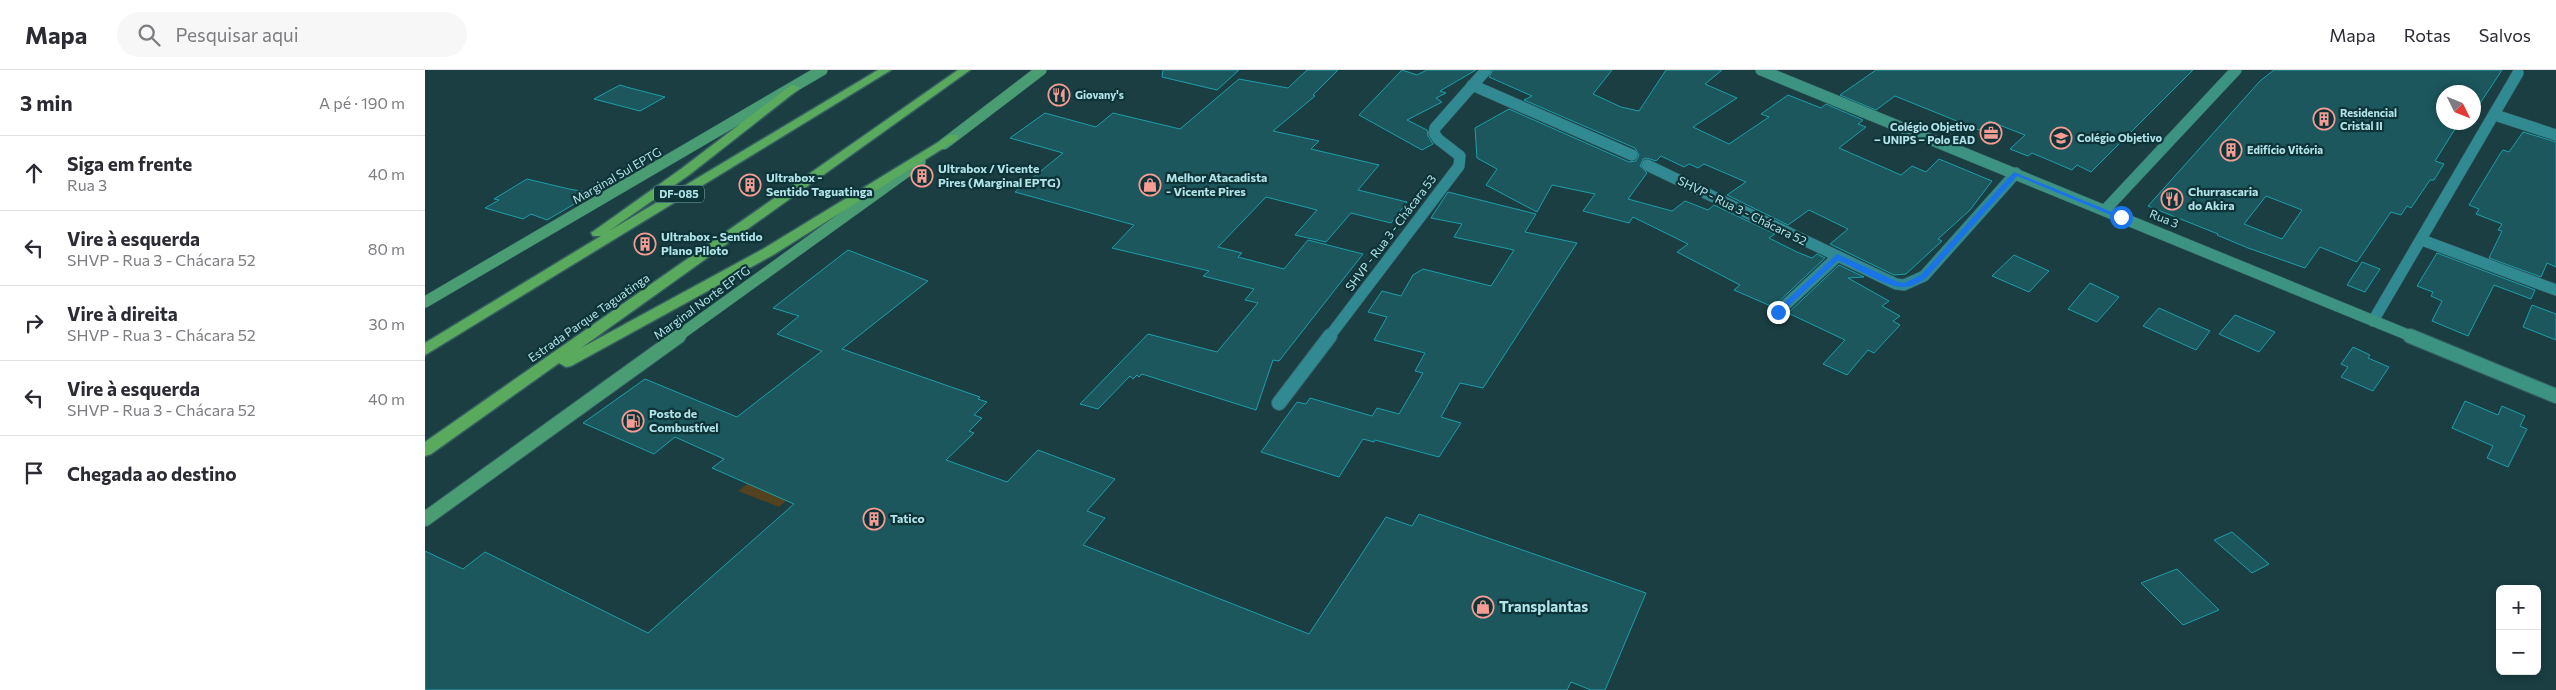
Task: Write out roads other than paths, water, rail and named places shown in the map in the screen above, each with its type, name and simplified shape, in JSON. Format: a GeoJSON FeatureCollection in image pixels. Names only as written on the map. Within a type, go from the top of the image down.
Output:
{"type":"FeatureCollection","features":[{"type":"Feature","properties":{"kind":"highway","name":"DF-085"},"geometry":{"type":"LineString","coordinates":[[425,350],[473,319],[886,70]]}},
{"type":"Feature","properties":{"kind":"highway","name":"Estrada Parque Taguatinga"},"geometry":{"type":"LineString","coordinates":[[425,450],[965,70]]}},
{"type":"Feature","properties":{"kind":"highway"},"geometry":{"type":"LineString","coordinates":[[473,319],[685,172],[793,88]]}},
{"type":"Feature","properties":{"kind":"highway"},"geometry":{"type":"LineString","coordinates":[[503,396],[768,252],[954,136]]}},
{"type":"Feature","properties":{"kind":"main road","name":"Marginal Sul EPTG"},"geometry":{"type":"LineString","coordinates":[[425,302],[822,70]]}},
{"type":"Feature","properties":{"kind":"main road","name":"Marginal Norte EPTG"},"geometry":{"type":"LineString","coordinates":[[425,519],[954,136],[1041,70]]}},
{"type":"Feature","properties":{"kind":"main road","name":"Rua 3"},"geometry":{"type":"LineString","coordinates":[[1761,70],[2556,396]]}},
{"type":"Feature","properties":{"kind":"main road"},"geometry":{"type":"LineString","coordinates":[[2105,210],[2236,70]]}},
{"type":"Feature","properties":{"kind":"street","name":"SHVP - Rua 3 - Chácara 53"},"geometry":{"type":"LineString","coordinates":[[1279,403],[1459,166],[1461,160],[1457,152],[1437,139],[1433,133],[1439,122],[1486,70]]}},
{"type":"Feature","properties":{"kind":"street"},"geometry":{"type":"LineString","coordinates":[[2373,321],[2381,304],[2422,240],[2495,115],[2518,72]]}},
{"type":"Feature","properties":{"kind":"street"},"geometry":{"type":"LineString","coordinates":[[1472,86],[1632,155]]}},
{"type":"Feature","properties":{"kind":"street"},"geometry":{"type":"LineString","coordinates":[[2495,115],[2556,134]]}},
{"type":"Feature","properties":{"kind":"street","name":"SHVP - Rua 3 - Chácara 52"},"geometry":{"type":"LineString","coordinates":[[1647,165],[1837,257],[1896,284],[1905,285],[1924,276],[2016,174]]}},
{"type":"Feature","properties":{"kind":"street"},"geometry":{"type":"LineString","coordinates":[[2422,240],[2556,290]]}},
{"type":"Feature","properties":{"kind":"street"},"geometry":{"type":"LineString","coordinates":[[1778,312],[1837,257]]}},
{"type":"Feature","properties":{"kind":"place","name":"Giovany's"},"geometry":{"type":"Point","coordinates":[1059,95]}},
{"type":"Feature","properties":{"kind":"place","name":"Residencial Cristal II"},"geometry":{"type":"Point","coordinates":[2324,119]}},
{"type":"Feature","properties":{"kind":"place","name":"Colégio Objetivo – UNIPS – Polo EAD"},"geometry":{"type":"Point","coordinates":[1991,133]}},
{"type":"Feature","properties":{"kind":"place","name":"Colégio Objetivo"},"geometry":{"type":"Point","coordinates":[2061,138]}},
{"type":"Feature","properties":{"kind":"place","name":"Edifício Vitória"},"geometry":{"type":"Point","coordinates":[2231,150]}},
{"type":"Feature","properties":{"kind":"place","name":"Ultrabox / Vicente Pires (Marginal EPTG)"},"geometry":{"type":"Point","coordinates":[922,176]}},
{"type":"Feature","properties":{"kind":"place","name":"Ultrabox - Sentido Taguatinga"},"geometry":{"type":"Point","coordinates":[750,185]}},
{"type":"Feature","properties":{"kind":"place","name":"Melhor Atacadista - Vicente Pires"},"geometry":{"type":"Point","coordinates":[1150,185]}},
{"type":"Feature","properties":{"kind":"place","name":"Churrascaria do Akira"},"geometry":{"type":"Point","coordinates":[2172,199]}},
{"type":"Feature","properties":{"kind":"place","name":"Ultrabox - Sentido Plano Piloto"},"geometry":{"type":"Point","coordinates":[645,244]}},
{"type":"Feature","properties":{"kind":"place","name":"Posto de Combustível"},"geometry":{"type":"Point","coordinates":[633,421]}},
{"type":"Feature","properties":{"kind":"place","name":"Tatico"},"geometry":{"type":"Point","coordinates":[874,519]}},
{"type":"Feature","properties":{"kind":"place","name":"Transplantas"},"geometry":{"type":"Point","coordinates":[1483,607]}}]}
